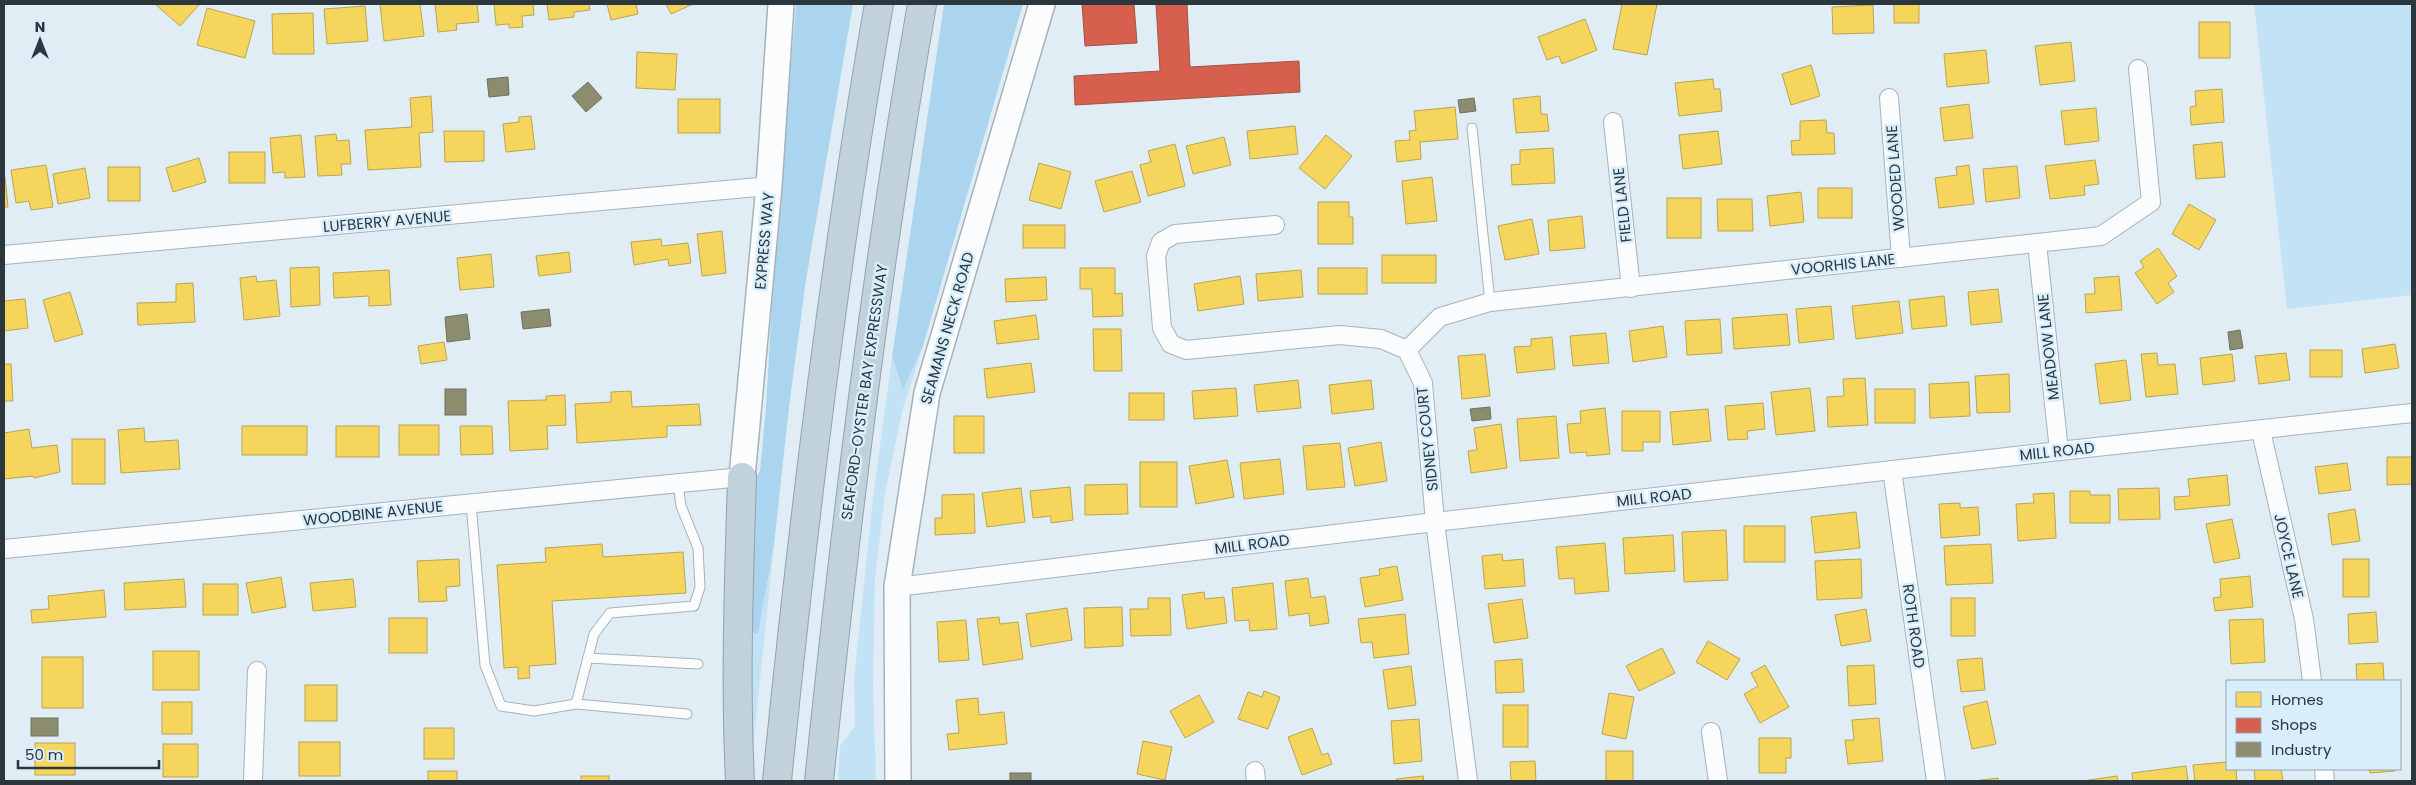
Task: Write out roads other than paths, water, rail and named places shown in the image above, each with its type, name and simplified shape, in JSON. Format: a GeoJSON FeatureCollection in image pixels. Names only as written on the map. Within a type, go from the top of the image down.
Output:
{"type":"FeatureCollection","features":[{"type":"Feature","properties":{"kind":"highway"},"geometry":{"type":"LineString","coordinates":[[776,781],[805,516],[824,366],[847,199],[879,4]]}},
{"type":"Feature","properties":{"kind":"highway","name":"SEAFORD-OYSTER BAY EXPRESSWAY"},"geometry":{"type":"LineString","coordinates":[[819,781],[847,521],[866,371],[889,205],[922,4]]}},
{"type":"Feature","properties":{"kind":"highway"},"geometry":{"type":"LineString","coordinates":[[740,781],[736,716],[736,617],[742,477]]}},
{"type":"Feature","properties":{"kind":"street","name":"EXPRESS WAY"},"geometry":{"type":"LineString","coordinates":[[742,477],[769,186],[781,4]]}},
{"type":"Feature","properties":{"kind":"street","name":"SEAMANS NECK ROAD"},"geometry":{"type":"LineString","coordinates":[[898,781],[897,587],[927,393],[1042,4]]}},
{"type":"Feature","properties":{"kind":"street","name":"VOORHIS LANE"},"geometry":{"type":"LineString","coordinates":[[1407,350],[1440,317],[1490,302],[2101,236],[2151,202],[2138,69]]}},
{"type":"Feature","properties":{"kind":"street","name":"WOODED LANE"},"geometry":{"type":"LineString","coordinates":[[1889,98],[1901,258]]}},
{"type":"Feature","properties":{"kind":"street","name":"FIELD LANE"},"geometry":{"type":"LineString","coordinates":[[1613,122],[1631,288]]}},
{"type":"Feature","properties":{"kind":"street","name":"LUFBERRY AVENUE"},"geometry":{"type":"LineString","coordinates":[[4,255],[769,186]]}},
{"type":"Feature","properties":{"kind":"street"},"geometry":{"type":"LineString","coordinates":[[1275,225],[1175,234],[1161,242],[1156,256],[1162,328],[1171,344],[1186,350],[1340,335],[1381,339],[1407,350]]}},
{"type":"Feature","properties":{"kind":"street","name":"MEADOW LANE"},"geometry":{"type":"LineString","coordinates":[[2037,244],[2059,450]]}},
{"type":"Feature","properties":{"kind":"street","name":"SIDNEY COURT"},"geometry":{"type":"LineString","coordinates":[[1407,350],[1423,383],[1435,522],[1468,781]]}},
{"type":"Feature","properties":{"kind":"street","name":"MILL ROAD"},"geometry":{"type":"LineString","coordinates":[[897,587],[1435,522],[2059,450],[2261,431],[2412,413]]}},
{"type":"Feature","properties":{"kind":"street","name":"JOYCE LANE"},"geometry":{"type":"LineString","coordinates":[[2261,431],[2304,619],[2312,680]]}},
{"type":"Feature","properties":{"kind":"street","name":"ROTH ROAD"},"geometry":{"type":"LineString","coordinates":[[1892,470],[1936,781]]}},
{"type":"Feature","properties":{"kind":"street","name":"WOODBINE AVENUE"},"geometry":{"type":"LineString","coordinates":[[4,549],[742,477]]}},
{"type":"Feature","properties":{"kind":"street"},"geometry":{"type":"LineString","coordinates":[[254,781],[257,671]]}},
{"type":"Feature","properties":{"kind":"street"},"geometry":{"type":"LineString","coordinates":[[1711,732],[1718,781]]}},
{"type":"Feature","properties":{"kind":"lane"},"geometry":{"type":"LineString","coordinates":[[1472,128],[1490,302]]}},
{"type":"Feature","properties":{"kind":"lane"},"geometry":{"type":"LineString","coordinates":[[576,704],[594,634],[610,613],[694,606],[700,587],[698,548],[681,506],[678,483]]}},
{"type":"Feature","properties":{"kind":"lane"},"geometry":{"type":"LineString","coordinates":[[471,503],[486,665],[501,706],[534,711],[576,704],[687,714]]}},
{"type":"Feature","properties":{"kind":"lane"},"geometry":{"type":"LineString","coordinates":[[588,658],[698,664]]}}]}
